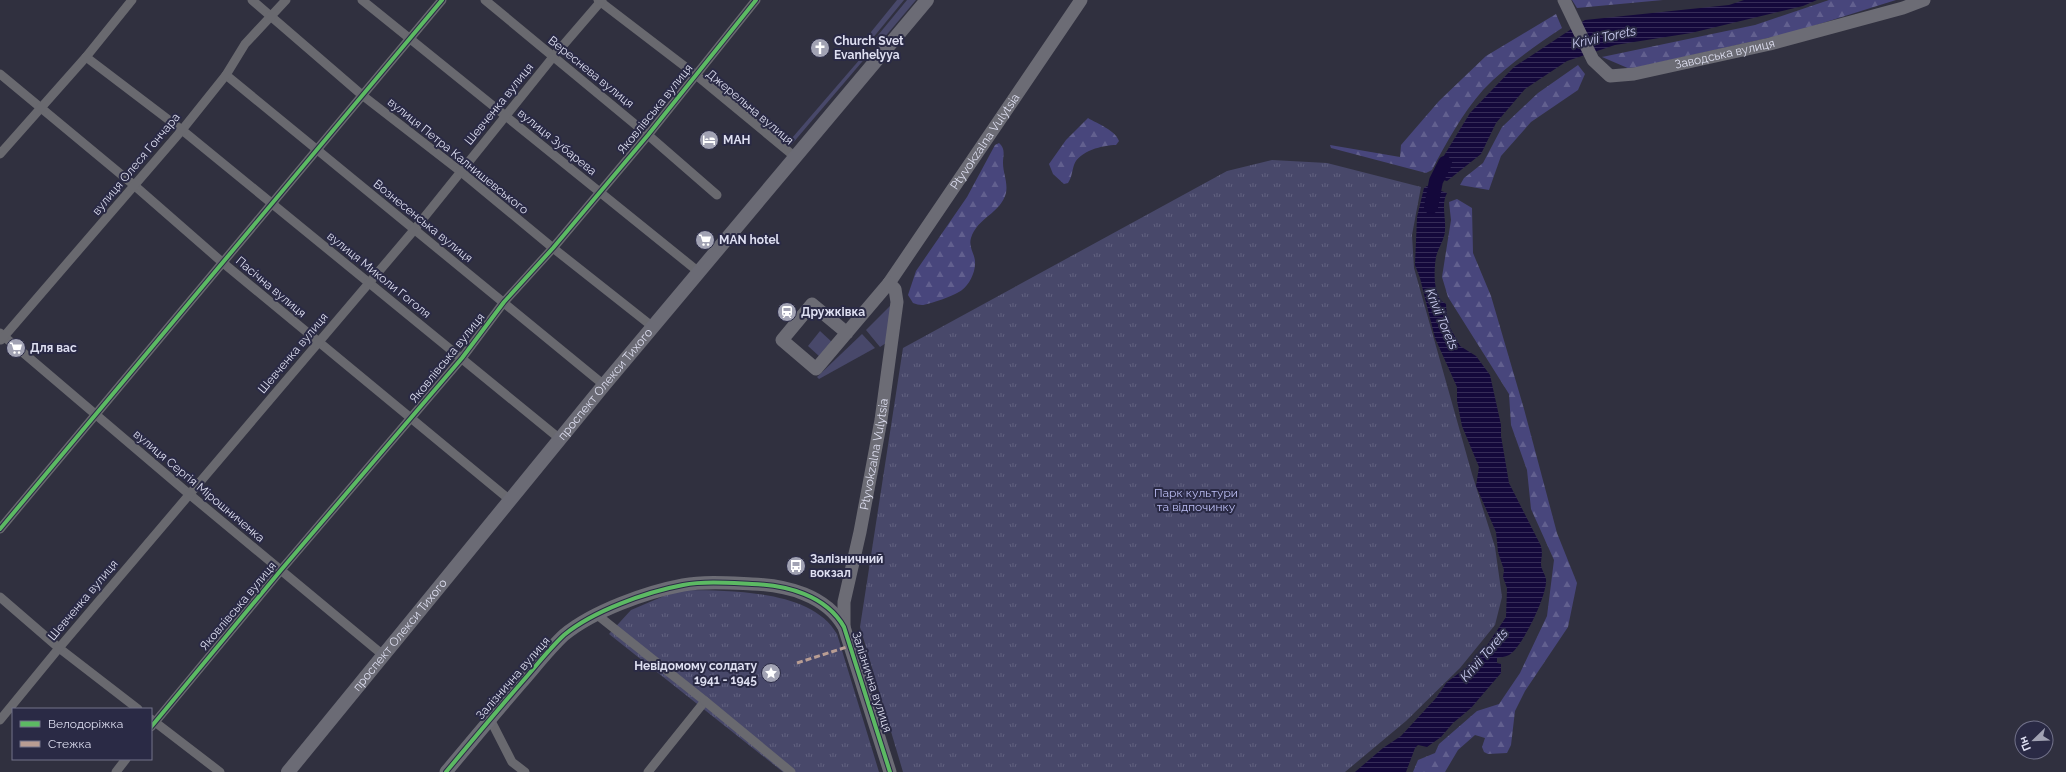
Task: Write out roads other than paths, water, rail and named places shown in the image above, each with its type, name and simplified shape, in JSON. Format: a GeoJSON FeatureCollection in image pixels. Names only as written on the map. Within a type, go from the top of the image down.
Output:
{"type":"FeatureCollection","features":[{"type":"Feature","properties":{"kind":"main road","name":"проспект Олекси Тихого"},"geometry":{"type":"LineString","coordinates":[[288,772],[560,438],[700,273],[794,156],[927,0]]}},
{"type":"Feature","properties":{"kind":"street"},"geometry":{"type":"LineString","coordinates":[[0,154],[86,57],[132,0]]}},
{"type":"Feature","properties":{"kind":"street","name":"вулиця Петра Калнишевського"},"geometry":{"type":"LineString","coordinates":[[252,0],[362,95],[460,171],[553,248],[653,327]]}},
{"type":"Feature","properties":{"kind":"street","name":"вулиця Олеся Гончара"},"geometry":{"type":"LineString","coordinates":[[1,337],[135,186],[226,75],[245,44],[286,0]]}},
{"type":"Feature","properties":{"kind":"street","name":"вулиця Зубарева"},"geometry":{"type":"LineString","coordinates":[[362,0],[700,273]]}},
{"type":"Feature","properties":{"kind":"street"},"geometry":{"type":"LineString","coordinates":[[0,529],[94,414],[442,0]]}},
{"type":"Feature","properties":{"kind":"street","name":"Вереснева вулиця"},"geometry":{"type":"LineString","coordinates":[[485,0],[648,135],[717,195]]}},
{"type":"Feature","properties":{"kind":"street","name":"Яковлівська вулиця"},"geometry":{"type":"LineString","coordinates":[[152,723],[462,358],[504,302],[553,248],[648,135],[756,0]]}},
{"type":"Feature","properties":{"kind":"street","name":"Ptyvokzalna Vulytsia"},"geometry":{"type":"LineString","coordinates":[[847,334],[812,304],[782,340],[816,369],[847,334],[888,283],[1081,0]]}},
{"type":"Feature","properties":{"kind":"street","name":"Заводська вулиця"},"geometry":{"type":"LineString","coordinates":[[1564,0],[1593,60],[1610,76],[1634,74],[1770,44],[1904,8],[1924,0]]}},
{"type":"Feature","properties":{"kind":"street","name":"Шевченка вулиця"},"geometry":{"type":"LineString","coordinates":[[0,720],[189,494],[414,230],[460,171],[600,1]]}},
{"type":"Feature","properties":{"kind":"street","name":"Джерельна вулиця"},"geometry":{"type":"LineString","coordinates":[[600,1],[696,74],[794,156]]}},
{"type":"Feature","properties":{"kind":"street","name":"вулиця Миколи Гоголя"},"geometry":{"type":"LineString","coordinates":[[86,57],[182,130],[560,438]]}},
{"type":"Feature","properties":{"kind":"street","name":"Пасічна вулиця"},"geometry":{"type":"LineString","coordinates":[[0,74],[135,186],[222,262],[510,500]]}},
{"type":"Feature","properties":{"kind":"street","name":"Вознесенська вулиця"},"geometry":{"type":"LineString","coordinates":[[226,75],[604,385]]}},
{"type":"Feature","properties":{"kind":"street","name":"Ptyvokzalna Vulytsia"},"geometry":{"type":"LineString","coordinates":[[844,626],[844,602],[860,532],[877,440],[894,329],[897,302],[895,289],[888,283]]}},
{"type":"Feature","properties":{"kind":"street","name":"вулиця Сергія Мірошниченка"},"geometry":{"type":"LineString","coordinates":[[1,337],[383,655]]}},
{"type":"Feature","properties":{"kind":"street","name":"Залізнична вулиця"},"geometry":{"type":"LineString","coordinates":[[446,772],[551,649],[565,635],[596,614],[654,593],[684,585],[726,583],[761,584],[781,587],[809,596],[829,608],[844,626],[890,772]]}},
{"type":"Feature","properties":{"kind":"street"},"geometry":{"type":"LineString","coordinates":[[0,597],[59,648],[137,708]]}},
{"type":"Feature","properties":{"kind":"street"},"geometry":{"type":"LineString","coordinates":[[596,614],[706,701],[791,772]]}},
{"type":"Feature","properties":{"kind":"street"},"geometry":{"type":"LineString","coordinates":[[648,772],[706,701]]}},
{"type":"Feature","properties":{"kind":"street"},"geometry":{"type":"LineString","coordinates":[[490,719],[512,762],[525,772]]}},
{"type":"Feature","properties":{"kind":"street"},"geometry":{"type":"LineString","coordinates":[[152,723],[220,772]]}},
{"type":"Feature","properties":{"kind":"street"},"geometry":{"type":"LineString","coordinates":[[116,772],[125,760]]}},
{"type":"Feature","properties":{"kind":"water"},"geometry":{"type":"Polygon","coordinates":[[[1744,0],[1817,0],[1803,6],[1691,33],[1615,45],[1567,61],[1525,89],[1496,123],[1481,154],[1447,181],[1431,177],[1470,113],[1514,67],[1585,20],[1729,5],[1744,0]]]}},
{"type":"Feature","properties":{"kind":"water"},"geometry":{"type":"Polygon","coordinates":[[[1427,186],[1447,193],[1444,202],[1445,233],[1435,262],[1436,290],[1441,301],[1446,304],[1447,322],[1460,346],[1476,356],[1490,375],[1501,425],[1501,436],[1509,483],[1541,546],[1541,566],[1546,579],[1546,586],[1539,608],[1521,642],[1509,655],[1497,658],[1497,663],[1501,664],[1501,673],[1471,708],[1453,723],[1441,737],[1427,747],[1418,745],[1415,748],[1406,772],[1355,772],[1383,748],[1401,736],[1436,698],[1447,682],[1466,668],[1484,650],[1506,617],[1507,588],[1503,577],[1504,570],[1498,552],[1496,532],[1476,486],[1479,467],[1462,426],[1457,401],[1457,387],[1435,338],[1420,278],[1415,265],[1417,217],[1424,188],[1427,186]]]}},
{"type":"Feature","properties":{"kind":"waterway","name":"Krivii Torets"},"geometry":{"type":"LineString","coordinates":[[1431,207],[1436,181],[1445,163]]}},
{"type":"Feature","properties":{"kind":"place","name":"Church Svet Evanhelyya"},"geometry":{"type":"Point","coordinates":[820,48]}},
{"type":"Feature","properties":{"kind":"place","name":"МАН"},"geometry":{"type":"Point","coordinates":[709,140]}},
{"type":"Feature","properties":{"kind":"place","name":"MAN hotel"},"geometry":{"type":"Point","coordinates":[705,240]}},
{"type":"Feature","properties":{"kind":"place","name":"Дружківка"},"geometry":{"type":"Point","coordinates":[787,312]}},
{"type":"Feature","properties":{"kind":"place","name":"Для вас"},"geometry":{"type":"Point","coordinates":[16,348]}},
{"type":"Feature","properties":{"kind":"place","name":"Залізничний вокзал"},"geometry":{"type":"Point","coordinates":[796,566]}},
{"type":"Feature","properties":{"kind":"place","name":"Невідомому солдату 1941 - 1945"},"geometry":{"type":"Point","coordinates":[771,673]}},
{"type":"Feature","properties":{"kind":"park label","name":"Парк культури та відпочинку"},"geometry":{"type":"Point","coordinates":[1196,500]}}]}
